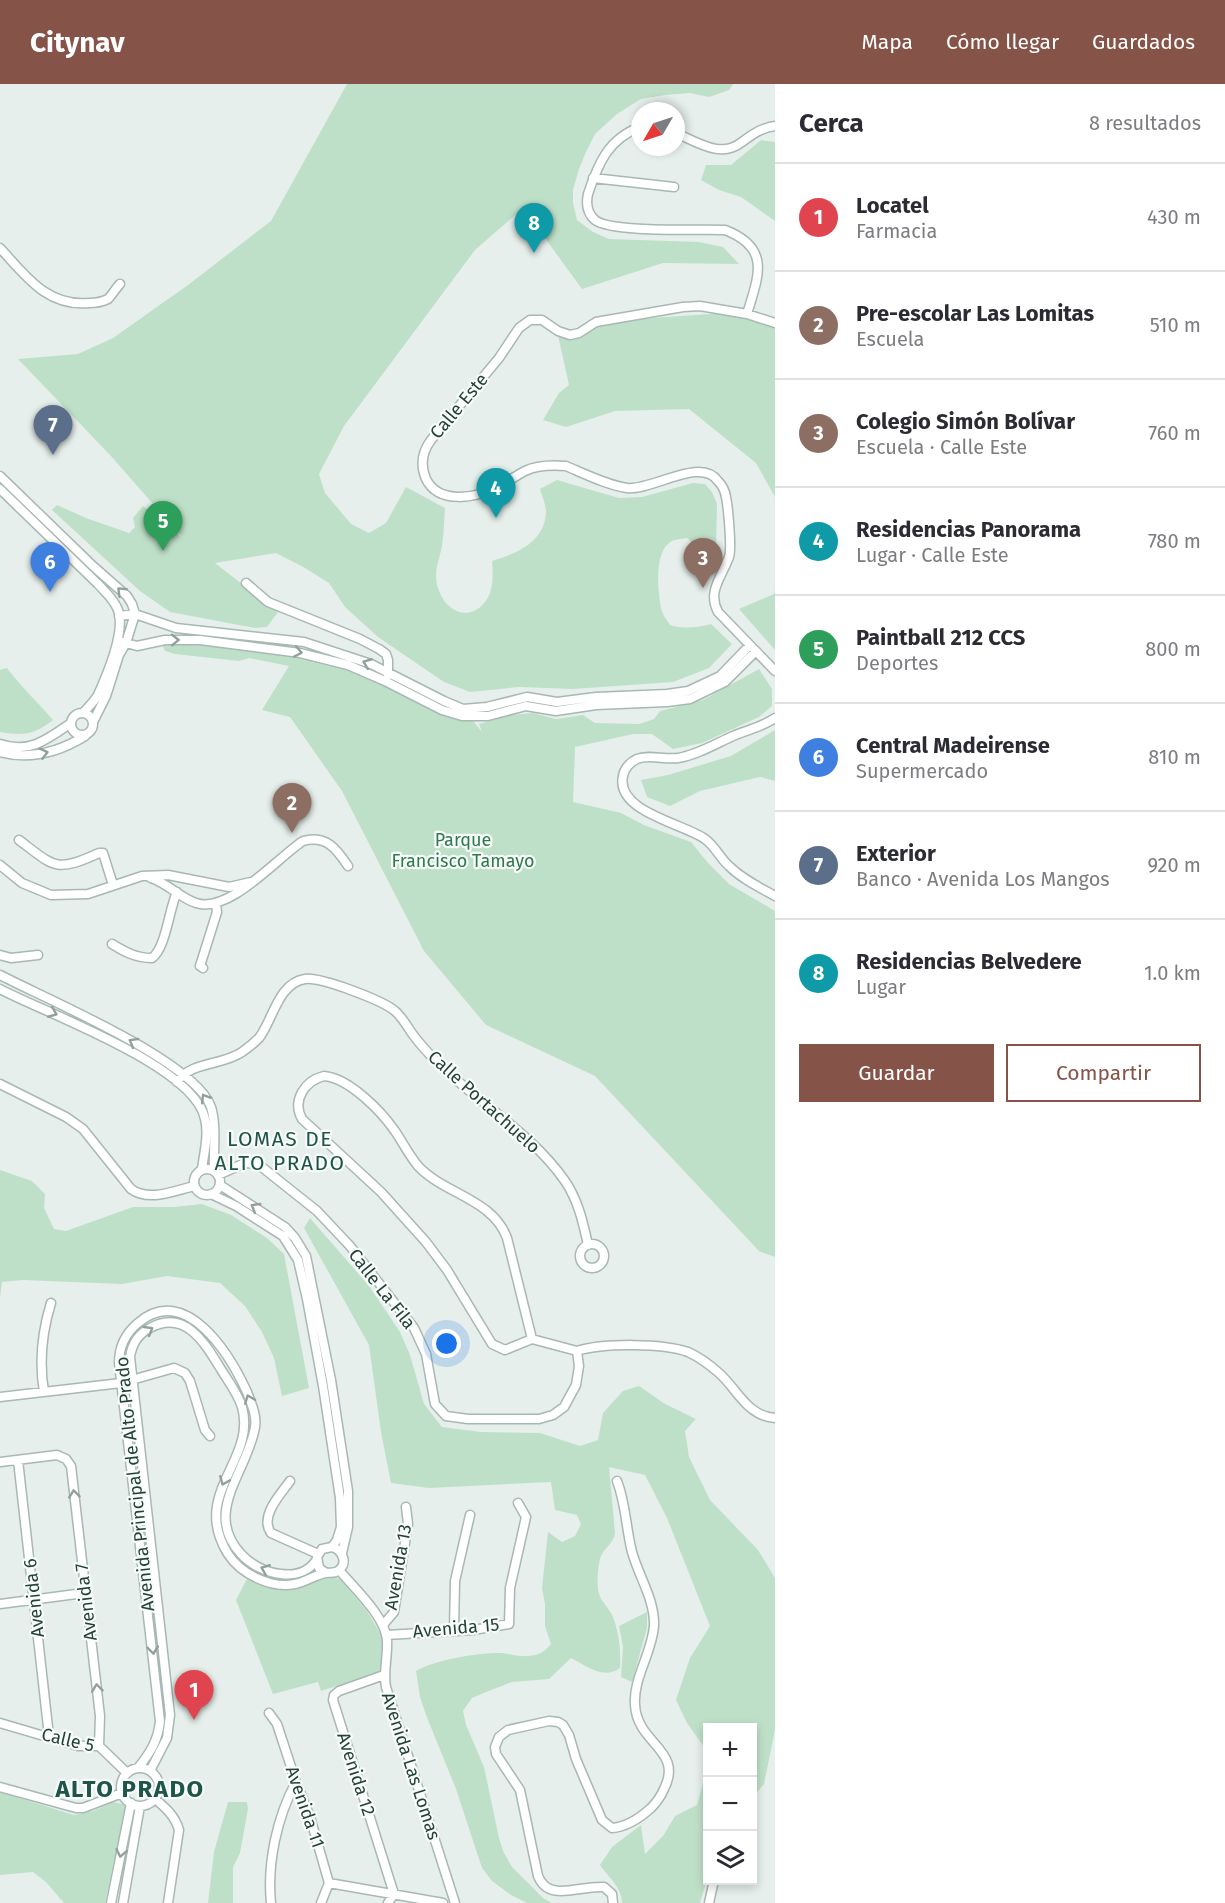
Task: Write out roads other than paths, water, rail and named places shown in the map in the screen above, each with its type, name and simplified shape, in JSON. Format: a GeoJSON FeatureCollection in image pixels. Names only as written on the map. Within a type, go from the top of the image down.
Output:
{"type":"FeatureCollection","features":[{"type":"Feature","properties":{"kind":"street"},"geometry":{"type":"LineString","coordinates":[[685,137],[715,150],[723,150],[736,146],[760,130],[775,126]]}},
{"type":"Feature","properties":{"kind":"street"},"geometry":{"type":"LineString","coordinates":[[631,131],[608,148],[593,178],[587,201],[589,213],[597,222],[616,227],[725,230],[745,242],[757,256],[759,267],[747,314]]}},
{"type":"Feature","properties":{"kind":"street"},"geometry":{"type":"LineString","coordinates":[[593,178],[674,187]]}},
{"type":"Feature","properties":{"kind":"street"},"geometry":{"type":"LineString","coordinates":[[0,248],[34,284],[48,295],[64,303],[98,303],[108,298],[120,284]]}},
{"type":"Feature","properties":{"kind":"street","name":"Calle Este"},"geometry":{"type":"LineString","coordinates":[[753,648],[718,612],[714,601],[714,590],[730,552],[726,496],[716,477],[705,472],[691,472],[654,484],[628,488],[566,466],[550,466],[525,471],[486,492],[456,497],[443,494],[432,487],[427,480],[422,462],[430,440],[492,366],[525,322],[542,320],[558,332],[570,335],[579,333],[596,322],[683,307],[709,307],[747,314],[775,323]]}},
{"type":"Feature","properties":{"kind":"street"},"geometry":{"type":"LineString","coordinates":[[0,476],[127,596],[135,614],[98,694],[83,713],[75,716],[71,723],[36,746],[18,748],[0,744]]}},
{"type":"Feature","properties":{"kind":"street"},"geometry":{"type":"LineString","coordinates":[[0,489],[109,596],[119,616],[122,642],[119,655],[106,696],[93,722]]}},
{"type":"Feature","properties":{"kind":"street"},"geometry":{"type":"LineString","coordinates":[[246,583],[268,602],[360,639],[379,649],[386,654],[388,660],[387,676]]}},
{"type":"Feature","properties":{"kind":"street"},"geometry":{"type":"LineString","coordinates":[[119,616],[135,614],[176,628],[304,642],[350,656],[387,676],[463,709],[488,707],[526,697],[557,702],[596,697],[680,693],[715,679],[740,661],[753,648],[775,671]]}},
{"type":"Feature","properties":{"kind":"street"},"geometry":{"type":"LineString","coordinates":[[122,642],[137,646],[165,640],[191,640],[273,648],[330,660],[387,676]]}},
{"type":"Feature","properties":{"kind":"street"},"geometry":{"type":"LineString","coordinates":[[0,752],[22,756],[62,748],[93,729],[91,717],[83,713]]}},
{"type":"Feature","properties":{"kind":"street"},"geometry":{"type":"LineString","coordinates":[[775,718],[762,726],[732,736],[694,754],[675,759],[643,757],[636,759],[625,769],[622,782],[629,796],[642,809],[652,816],[699,834],[738,875],[775,896]]}},
{"type":"Feature","properties":{"kind":"street"},"geometry":{"type":"LineString","coordinates":[[71,723],[73,731],[80,736],[85,736]]}},
{"type":"Feature","properties":{"kind":"street"},"geometry":{"type":"LineString","coordinates":[[142,876],[165,883],[190,901],[205,905],[235,895],[296,846],[310,839],[319,839],[331,844],[340,852],[348,866]]}},
{"type":"Feature","properties":{"kind":"street"},"geometry":{"type":"LineString","coordinates":[[19,840],[57,866],[66,865],[99,852],[103,853],[113,885]]}},
{"type":"Feature","properties":{"kind":"street"},"geometry":{"type":"LineString","coordinates":[[0,865],[22,883],[51,895],[88,894],[142,876],[168,875],[209,882],[222,887],[234,887],[251,882]]}},
{"type":"Feature","properties":{"kind":"street"},"geometry":{"type":"LineString","coordinates":[[190,901],[189,892],[196,881]]}},
{"type":"Feature","properties":{"kind":"street"},"geometry":{"type":"LineString","coordinates":[[216,903],[224,895],[222,887]]}},
{"type":"Feature","properties":{"kind":"street"},"geometry":{"type":"LineString","coordinates":[[112,945],[136,956],[152,958],[155,956],[160,947],[171,903],[177,891]]}},
{"type":"Feature","properties":{"kind":"street"},"geometry":{"type":"LineString","coordinates":[[203,968],[200,966],[217,912],[216,903]]}},
{"type":"Feature","properties":{"kind":"street"},"geometry":{"type":"LineString","coordinates":[[0,955],[11,958],[38,955]]}},
{"type":"Feature","properties":{"kind":"street"},"geometry":{"type":"LineString","coordinates":[[0,975],[105,1026],[203,1092],[211,1107],[213,1117],[216,1173],[220,1185],[285,1227],[306,1256],[331,1380],[348,1491],[348,1527],[342,1553],[344,1560],[339,1570],[333,1573],[326,1573],[319,1568],[317,1557],[322,1549],[332,1547],[342,1553]]}},
{"type":"Feature","properties":{"kind":"street","name":"Calle Portachuelo"},"geometry":{"type":"LineString","coordinates":[[180,1078],[193,1069],[239,1054],[252,1045],[265,1029],[281,996],[299,981],[315,980],[373,1000],[396,1012],[427,1053],[547,1158],[567,1184],[578,1204],[588,1245]]}},
{"type":"Feature","properties":{"kind":"street"},"geometry":{"type":"LineString","coordinates":[[0,989],[90,1029],[180,1078],[195,1098],[205,1119],[202,1169],[194,1178],[194,1186],[201,1194],[211,1194],[236,1206],[283,1236],[298,1260],[323,1386],[340,1498],[340,1527],[337,1540],[332,1547]]}},
{"type":"Feature","properties":{"kind":"street"},"geometry":{"type":"LineString","coordinates":[[532,1339],[507,1238],[500,1223],[478,1205],[424,1172],[385,1119],[349,1085],[333,1077],[317,1078],[310,1082],[299,1100],[299,1112],[302,1119],[381,1192],[426,1242],[447,1270],[492,1344],[505,1350],[532,1339],[577,1351],[601,1346],[660,1347],[686,1352],[714,1369],[757,1414],[775,1418]]}},
{"type":"Feature","properties":{"kind":"street"},"geometry":{"type":"LineString","coordinates":[[0,1084],[66,1117],[83,1129],[131,1189],[137,1193],[152,1195],[194,1186]]}},
{"type":"Feature","properties":{"kind":"street","name":"Calle La Fila"},"geometry":{"type":"LineString","coordinates":[[216,1173],[245,1163],[258,1164],[323,1217],[350,1246],[414,1328],[426,1354],[435,1404],[446,1416],[468,1419],[539,1419],[553,1415],[564,1407],[576,1385],[577,1351]]}},
{"type":"Feature","properties":{"kind":"street"},"geometry":{"type":"LineString","coordinates":[[202,1169],[216,1173]]}},
{"type":"Feature","properties":{"kind":"street"},"geometry":{"type":"LineString","coordinates":[[211,1194],[217,1191],[220,1185]]}},
{"type":"Feature","properties":{"kind":"street"},"geometry":{"type":"LineString","coordinates":[[44,1392],[42,1356],[46,1319],[51,1303]]}},
{"type":"Feature","properties":{"kind":"street","name":"Avenida Principal de Alto Prado"},"geometry":{"type":"LineString","coordinates":[[138,1768],[152,1750],[158,1736],[160,1721],[119,1363],[120,1350],[129,1332],[141,1321],[160,1313],[178,1313],[190,1317],[205,1328],[221,1346],[242,1381],[255,1418],[251,1444],[227,1501],[225,1521],[231,1539],[240,1553],[248,1561],[272,1573],[295,1574],[308,1569],[317,1557]]}},
{"type":"Feature","properties":{"kind":"street","name":"Avenida Principal de Alto Prado"},"geometry":{"type":"LineString","coordinates":[[150,1771],[167,1738],[170,1715],[130,1352],[136,1339],[144,1332],[156,1325],[173,1323],[183,1325],[198,1336],[241,1404],[244,1430],[217,1502],[216,1526],[225,1549],[234,1563],[247,1573],[271,1582],[297,1584],[326,1573]]}},
{"type":"Feature","properties":{"kind":"street"},"geometry":{"type":"LineString","coordinates":[[0,1397],[121,1383],[166,1369],[180,1370],[190,1381],[205,1430],[210,1436]]}},
{"type":"Feature","properties":{"kind":"street","name":"Avenida 7"},"geometry":{"type":"LineString","coordinates":[[18,1461],[57,1455],[66,1459],[71,1466],[100,1716],[99,1746]]}},
{"type":"Feature","properties":{"kind":"street"},"geometry":{"type":"LineString","coordinates":[[0,1462],[18,1461]]}},
{"type":"Feature","properties":{"kind":"street","name":"Avenida 6"},"geometry":{"type":"LineString","coordinates":[[18,1461],[49,1736]]}},
{"type":"Feature","properties":{"kind":"street"},"geometry":{"type":"LineString","coordinates":[[290,1481],[268,1513],[268,1528],[272,1533],[317,1557]]}},
{"type":"Feature","properties":{"kind":"street"},"geometry":{"type":"LineString","coordinates":[[613,1903],[612,1894],[604,1887],[562,1897],[552,1894],[543,1887],[538,1876],[520,1790],[511,1774],[499,1760],[495,1747],[499,1737],[508,1730],[549,1721],[563,1725],[569,1734],[576,1759],[602,1821],[612,1828],[623,1825],[648,1811],[659,1799],[666,1784],[670,1774],[665,1755],[642,1731],[635,1709],[636,1688],[654,1624],[651,1602],[632,1552],[618,1481]]}},
{"type":"Feature","properties":{"kind":"street","name":"Avenida 15"},"geometry":{"type":"LineString","coordinates":[[386,1635],[481,1629],[509,1624],[510,1588],[526,1517],[518,1503]]}},
{"type":"Feature","properties":{"kind":"street","name":"Avenida 13"},"geometry":{"type":"LineString","coordinates":[[383,1625],[394,1612],[408,1524],[406,1507]]}},
{"type":"Feature","properties":{"kind":"street"},"geometry":{"type":"LineString","coordinates":[[454,1630],[455,1581],[470,1515]]}},
{"type":"Feature","properties":{"kind":"street","name":"Avenida Las Lomas"},"geometry":{"type":"LineString","coordinates":[[339,1570],[383,1625],[387,1653],[384,1675],[386,1688],[455,1903]]}},
{"type":"Feature","properties":{"kind":"street"},"geometry":{"type":"LineString","coordinates":[[0,1604],[84,1593]]}},
{"type":"Feature","properties":{"kind":"street","name":"Avenida 12"},"geometry":{"type":"LineString","coordinates":[[384,1675],[339,1690],[333,1700],[394,1894]]}},
{"type":"Feature","properties":{"kind":"street","name":"Avenida 11"},"geometry":{"type":"LineString","coordinates":[[269,1713],[277,1724],[310,1817],[330,1883]]}},
{"type":"Feature","properties":{"kind":"street","name":"Calle 5"},"geometry":{"type":"LineString","coordinates":[[0,1723],[78,1746],[99,1746],[127,1773]]}},
{"type":"Feature","properties":{"kind":"street"},"geometry":{"type":"LineString","coordinates":[[138,1768],[150,1771],[159,1783],[158,1794],[148,1804],[135,1805],[122,1793],[122,1780],[127,1773],[138,1768]]}},
{"type":"Feature","properties":{"kind":"street"},"geometry":{"type":"LineString","coordinates":[[270,1903],[271,1862],[285,1805],[296,1782]]}},
{"type":"Feature","properties":{"kind":"street"},"geometry":{"type":"LineString","coordinates":[[0,1787],[76,1808],[83,1808],[122,1793]]}},
{"type":"Feature","properties":{"kind":"street"},"geometry":{"type":"LineString","coordinates":[[155,1799],[170,1812],[179,1830],[168,1903]]}},
{"type":"Feature","properties":{"kind":"street"},"geometry":{"type":"LineString","coordinates":[[111,1903],[135,1805]]}},
{"type":"Feature","properties":{"kind":"street"},"geometry":{"type":"LineString","coordinates":[[123,1903],[135,1805]]}},
{"type":"Feature","properties":{"kind":"street"},"geometry":{"type":"LineString","coordinates":[[321,1903],[330,1883],[443,1903]]}},
{"type":"Feature","properties":{"kind":"street"},"geometry":{"type":"LineString","coordinates":[[709,1903],[713,1885]]}},
{"type":"Feature","properties":{"kind":"street"},"geometry":{"type":"LineString","coordinates":[[388,1903],[394,1894]]}},
{"type":"Feature","properties":{"kind":"place","name":"Residencias Belvedere"},"geometry":{"type":"Point","coordinates":[534,253]}},
{"type":"Feature","properties":{"kind":"place","name":"Exterior"},"geometry":{"type":"Point","coordinates":[53,455]}},
{"type":"Feature","properties":{"kind":"place","name":"Residencias Panorama"},"geometry":{"type":"Point","coordinates":[496,518]}},
{"type":"Feature","properties":{"kind":"place","name":"Paintball 212 CCS"},"geometry":{"type":"Point","coordinates":[163,551]}},
{"type":"Feature","properties":{"kind":"place","name":"Colegio Simón Bolívar"},"geometry":{"type":"Point","coordinates":[703,588]}},
{"type":"Feature","properties":{"kind":"place","name":"Central Madeirense"},"geometry":{"type":"Point","coordinates":[50,592]}},
{"type":"Feature","properties":{"kind":"place","name":"Pre-escolar Las Lomitas"},"geometry":{"type":"Point","coordinates":[292,833]}},
{"type":"Feature","properties":{"kind":"place","name":"Locatel"},"geometry":{"type":"Point","coordinates":[194,1720]}},
{"type":"Feature","properties":{"kind":"district","name":"LOMAS DE ALTO PRADO"},"geometry":{"type":"Point","coordinates":[280,1151]}},
{"type":"Feature","properties":{"kind":"district","name":"ALTO PRADO"},"geometry":{"type":"Point","coordinates":[130,1789]}},
{"type":"Feature","properties":{"kind":"park label","name":"Parque Francisco Tamayo"},"geometry":{"type":"Point","coordinates":[463,850]}}]}
